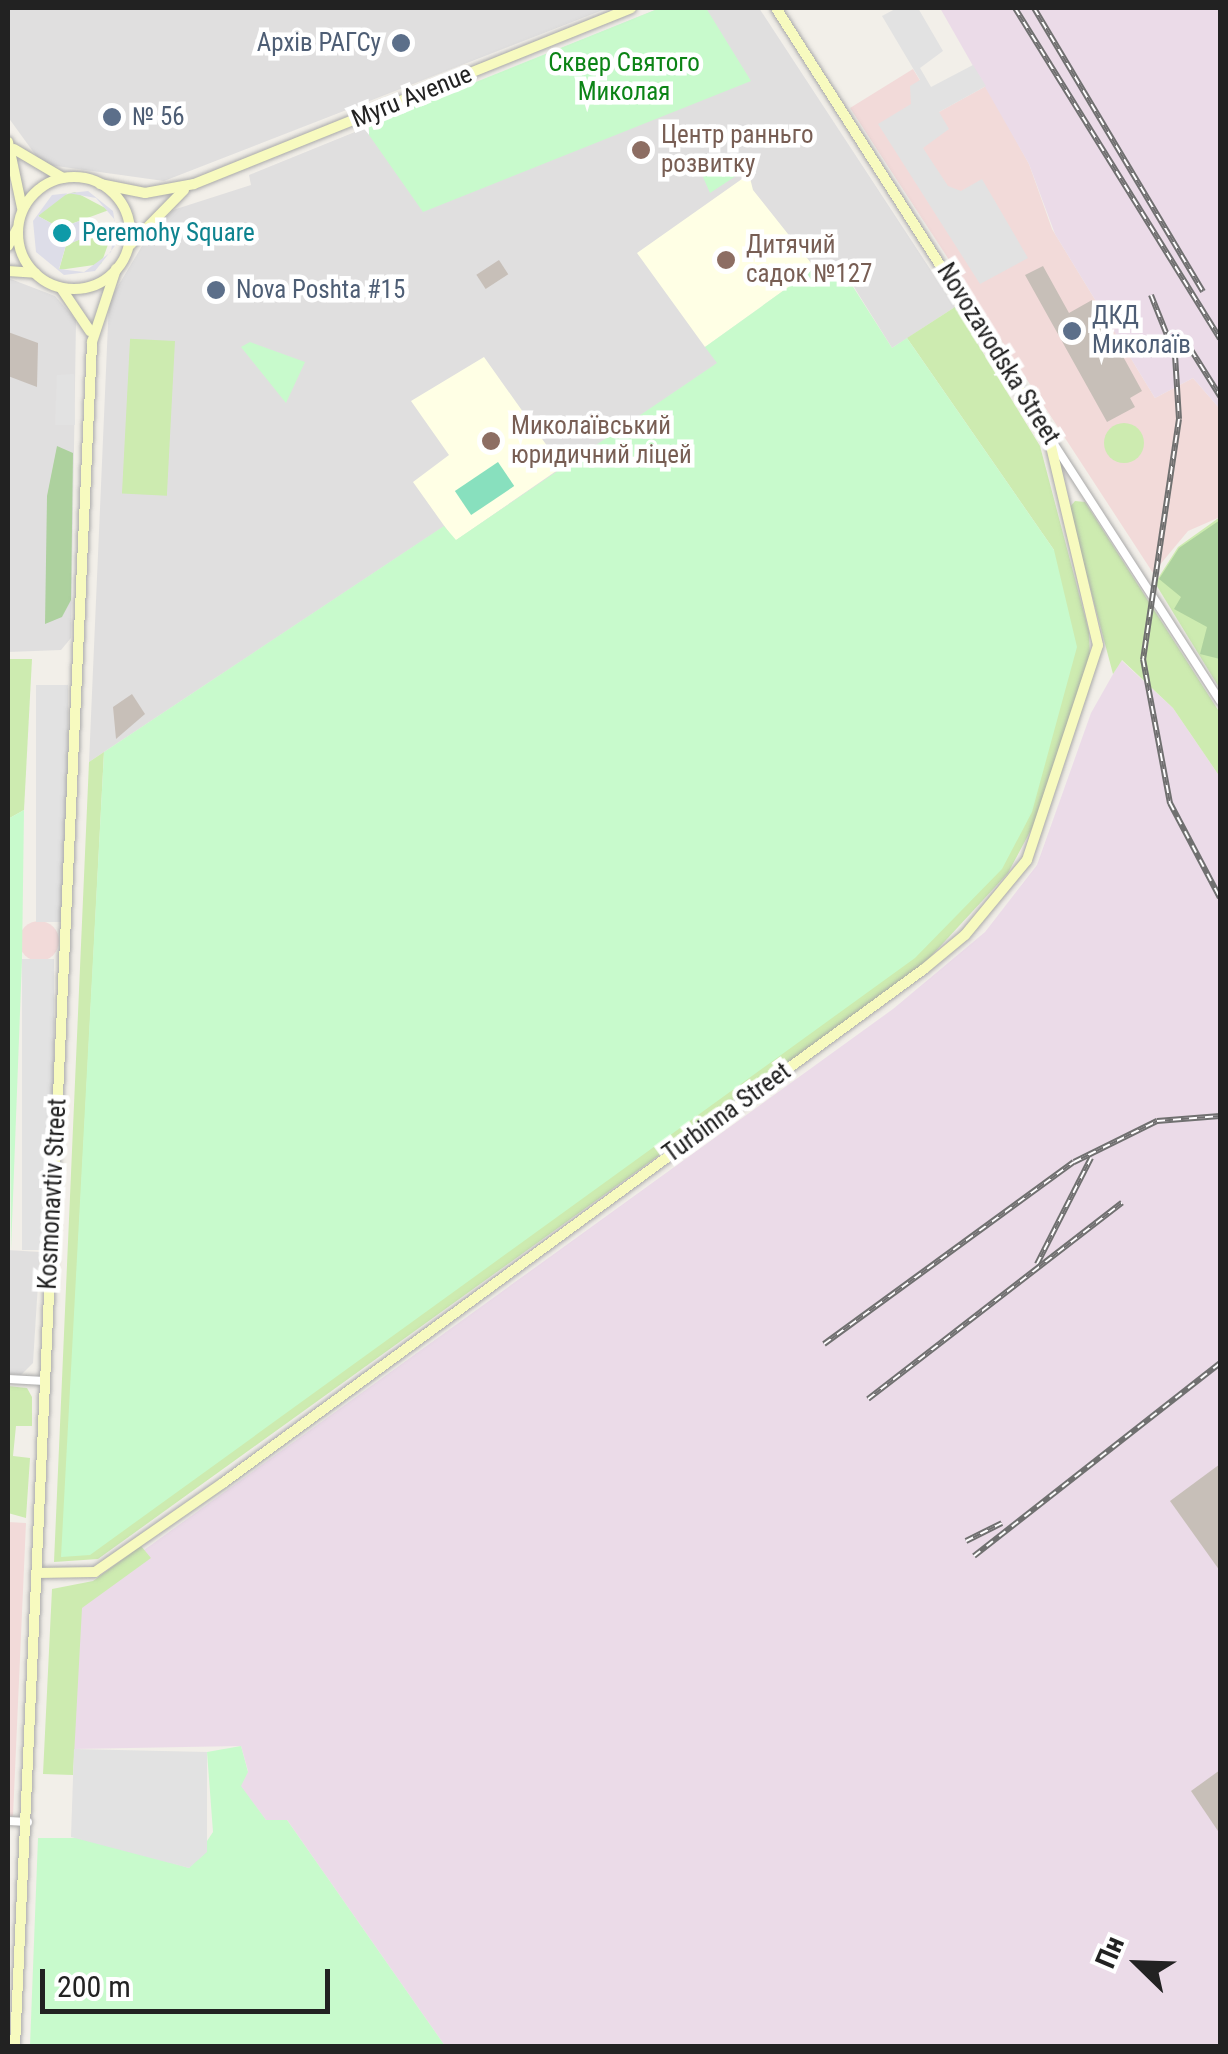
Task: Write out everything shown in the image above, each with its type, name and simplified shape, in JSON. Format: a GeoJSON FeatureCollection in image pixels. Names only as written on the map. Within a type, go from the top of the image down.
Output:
{"type":"FeatureCollection","features":[{"type":"Feature","properties":{"kind":"main road","name":"Myru Avenue"},"geometry":{"type":"LineString","coordinates":[[100,184],[145,193],[194,184],[630,8]]}},
{"type":"Feature","properties":{"kind":"main road","name":"Novozavodska Street"},"geometry":{"type":"LineString","coordinates":[[776,8],[1048,434]]}},
{"type":"Feature","properties":{"kind":"main road"},"geometry":{"type":"LineString","coordinates":[[8,270],[35,273],[58,286],[90,286],[116,269],[126,250],[126,212],[100,184],[64,178],[9,144]]}},
{"type":"Feature","properties":{"kind":"main road"},"geometry":{"type":"LineString","coordinates":[[9,144],[21,250],[35,273]]}},
{"type":"Feature","properties":{"kind":"main road"},"geometry":{"type":"LineString","coordinates":[[8,246],[40,188],[64,178]]}},
{"type":"Feature","properties":{"kind":"main road","name":"Myru Avenue"},"geometry":{"type":"LineString","coordinates":[[126,250],[151,217],[194,184]]}},
{"type":"Feature","properties":{"kind":"main road","name":"Kosmonavtiv Street"},"geometry":{"type":"LineString","coordinates":[[14,2046],[28,1822],[92,342],[116,269]]}},
{"type":"Feature","properties":{"kind":"main road","name":"Kosmonavtiv Street"},"geometry":{"type":"LineString","coordinates":[[58,286],[79,306],[92,342]]}},
{"type":"Feature","properties":{"kind":"main road","name":"Turbinna Street"},"geometry":{"type":"LineString","coordinates":[[37,1573],[94,1572],[207,1494],[924,969],[998,899],[1028,860],[1096,660],[1048,434]]}},
{"type":"Feature","properties":{"kind":"street","name":"Novozavodska Street"},"geometry":{"type":"LineString","coordinates":[[1048,434],[1220,700]]}},
{"type":"Feature","properties":{"kind":"street"},"geometry":{"type":"LineString","coordinates":[[8,1379],[45,1381]]}},
{"type":"Feature","properties":{"kind":"street"},"geometry":{"type":"LineString","coordinates":[[8,1822],[28,1822]]}},
{"type":"Feature","properties":{"kind":"shaded area"},"geometry":{"type":"Polygon","coordinates":[[[8,8],[608,8],[164,181],[42,164],[8,117],[8,8]]]}},
{"type":"Feature","properties":{"kind":"shaded area"},"geometry":{"type":"Polygon","coordinates":[[[660,8],[759,8],[955,307],[892,348],[844,271],[827,283],[815,268],[706,346],[718,363],[455,541],[443,527],[89,762],[109,301],[148,236],[173,210],[251,185],[249,175],[660,8]]]}},
{"type":"Feature","properties":{"kind":"shaded area"},"geometry":{"type":"Polygon","coordinates":[[[897,8],[918,8],[943,51],[920,68],[931,87],[973,65],[986,86],[939,112],[949,129],[923,148],[948,186],[961,191],[982,179],[1028,258],[980,284],[878,124],[911,104],[910,86],[920,80],[882,16],[897,8]]]}},
{"type":"Feature","properties":{"kind":"shaded area"},"geometry":{"type":"Polygon","coordinates":[[[940,8],[1220,8],[1220,409],[1193,378],[1155,398],[1055,234],[1029,164],[940,8]]]}},
{"type":"Feature","properties":{"kind":"shaded area"},"geometry":{"type":"Polygon","coordinates":[[[913,69],[939,112],[986,86],[1029,164],[1052,229],[1155,398],[1193,378],[1220,409],[1220,517],[1188,531],[1153,573],[850,108],[913,69]]]}},
{"type":"Feature","properties":{"kind":"shaded area","name":"Дитячий садок №127"},"geometry":{"type":"Polygon","coordinates":[[[749,174],[753,190],[815,268],[705,347],[637,253],[749,174]]]}},
{"type":"Feature","properties":{"kind":"shaded area"},"geometry":{"type":"Polygon","coordinates":[[[88,191],[113,211],[114,219],[96,198],[69,193],[88,191]]]}},
{"type":"Feature","properties":{"kind":"shaded area","name":"Peremohy Square"},"geometry":{"type":"Polygon","coordinates":[[[68,193],[38,216],[60,228],[88,218],[94,234],[66,245],[59,269],[84,272],[109,254],[95,271],[64,275],[36,252],[33,221],[52,195],[68,193]]]}},
{"type":"Feature","properties":{"kind":"shaded area"},"geometry":{"type":"Polygon","coordinates":[[[115,222],[118,242],[111,251],[115,222]]]}},
{"type":"Feature","properties":{"kind":"shaded area"},"geometry":{"type":"Polygon","coordinates":[[[8,278],[55,296],[76,320],[71,638],[61,650],[8,652],[8,278]]]}},
{"type":"Feature","properties":{"kind":"shaded area","name":"Миколаївський юридичний ліцей"},"geometry":{"type":"Polygon","coordinates":[[[484,357],[562,467],[455,541],[413,482],[449,455],[411,401],[484,357]]]}},
{"type":"Feature","properties":{"kind":"shaded area"},"geometry":{"type":"Polygon","coordinates":[[[74,374],[75,425],[55,425],[57,375],[74,374]]]}},
{"type":"Feature","properties":{"kind":"shaded area"},"geometry":{"type":"Polygon","coordinates":[[[1121,660],[1173,708],[1220,777],[1220,2046],[445,2046],[287,1820],[266,1820],[240,1786],[248,1771],[241,1746],[74,1749],[79,1597],[893,1009],[985,932],[1037,865],[1091,713],[1121,660]]]}},
{"type":"Feature","properties":{"kind":"shaded area"},"geometry":{"type":"Polygon","coordinates":[[[36,685],[68,685],[68,922],[36,922],[36,685]]]}},
{"type":"Feature","properties":{"kind":"shaded area"},"geometry":{"type":"Polygon","coordinates":[[[39,921],[53,927],[59,941],[53,955],[39,961],[25,955],[19,941],[25,927],[39,921]]]}},
{"type":"Feature","properties":{"kind":"shaded area"},"geometry":{"type":"Polygon","coordinates":[[[22,959],[54,959],[54,1250],[22,1250],[22,959]]]}},
{"type":"Feature","properties":{"kind":"shaded area"},"geometry":{"type":"Polygon","coordinates":[[[8,1250],[40,1252],[33,1363],[21,1375],[8,1374],[8,1250]]]}},
{"type":"Feature","properties":{"kind":"shaded area"},"geometry":{"type":"Polygon","coordinates":[[[8,1522],[26,1523],[13,1816],[8,1816],[8,1522]]]}},
{"type":"Feature","properties":{"kind":"shaded area"},"geometry":{"type":"Polygon","coordinates":[[[74,1749],[207,1752],[207,1852],[189,1868],[71,1837],[74,1749]]]}},
{"type":"Feature","properties":{"kind":"green space","name":"Сквер Святого Миколая"},"geometry":{"type":"Polygon","coordinates":[[[660,8],[706,8],[751,81],[423,212],[369,135],[369,125],[660,8]]]}},
{"type":"Feature","properties":{"kind":"green space"},"geometry":{"type":"Polygon","coordinates":[[[733,155],[745,170],[710,193],[699,168],[733,155]]]}},
{"type":"Feature","properties":{"kind":"green space"},"geometry":{"type":"Polygon","coordinates":[[[75,192],[109,210],[60,228],[38,216],[54,198],[75,192]]]}},
{"type":"Feature","properties":{"kind":"green space"},"geometry":{"type":"Polygon","coordinates":[[[115,225],[101,264],[59,270],[66,245],[115,225]]]}},
{"type":"Feature","properties":{"kind":"green space"},"geometry":{"type":"Polygon","coordinates":[[[815,268],[827,283],[843,271],[892,348],[907,338],[1054,550],[1077,647],[1032,812],[1002,869],[915,958],[90,1555],[61,1557],[104,752],[444,526],[456,540],[717,363],[705,347],[815,268]]]}},
{"type":"Feature","properties":{"kind":"green space"},"geometry":{"type":"Polygon","coordinates":[[[955,307],[1040,446],[1089,632],[1090,658],[1039,815],[1008,873],[922,966],[98,1559],[54,1562],[89,762],[104,752],[62,1557],[1054,550],[907,338],[955,307]]]}},
{"type":"Feature","properties":{"kind":"green space"},"geometry":{"type":"Polygon","coordinates":[[[130,339],[175,341],[167,496],[122,493],[130,339]]]}},
{"type":"Feature","properties":{"kind":"green space"},"geometry":{"type":"Polygon","coordinates":[[[250,342],[305,362],[286,403],[241,347],[250,342]]]}},
{"type":"Feature","properties":{"kind":"green space"},"geometry":{"type":"Polygon","coordinates":[[[1124,423],[1138,429],[1144,443],[1138,457],[1124,463],[1110,457],[1104,443],[1110,429],[1124,423]]]}},
{"type":"Feature","properties":{"kind":"green space"},"geometry":{"type":"Polygon","coordinates":[[[57,446],[73,453],[71,600],[62,617],[45,624],[47,496],[57,446]]]}},
{"type":"Feature","properties":{"kind":"green space"},"geometry":{"type":"Polygon","coordinates":[[[498,462],[514,486],[471,515],[455,491],[498,462]]]}},
{"type":"Feature","properties":{"kind":"green space"},"geometry":{"type":"Polygon","coordinates":[[[1075,501],[1085,502],[1220,713],[1220,777],[1173,708],[1122,660],[1113,674],[1069,508],[1075,501]]]}},
{"type":"Feature","properties":{"kind":"green space"},"geometry":{"type":"Polygon","coordinates":[[[1220,517],[1220,689],[1155,583],[1178,547],[1220,517]]]}},
{"type":"Feature","properties":{"kind":"green space"},"geometry":{"type":"Polygon","coordinates":[[[1220,520],[1220,659],[1200,654],[1207,627],[1174,609],[1181,597],[1159,579],[1179,548],[1220,520]]]}},
{"type":"Feature","properties":{"kind":"green space"},"geometry":{"type":"Polygon","coordinates":[[[8,659],[32,659],[24,810],[8,819],[8,659]]]}},
{"type":"Feature","properties":{"kind":"green space"},"geometry":{"type":"Polygon","coordinates":[[[24,810],[22,959],[11,1250],[8,819],[24,810]]]}},
{"type":"Feature","properties":{"kind":"green space"},"geometry":{"type":"Polygon","coordinates":[[[8,1386],[27,1388],[32,1397],[32,1426],[16,1426],[13,1456],[30,1458],[26,1518],[8,1513],[8,1386]]]}},
{"type":"Feature","properties":{"kind":"green space"},"geometry":{"type":"Polygon","coordinates":[[[141,1546],[151,1558],[82,1608],[73,1775],[43,1774],[52,1589],[93,1581],[141,1546]]]}},
{"type":"Feature","properties":{"kind":"green space"},"geometry":{"type":"Polygon","coordinates":[[[241,1746],[248,1772],[241,1786],[266,1820],[287,1820],[445,2046],[30,2046],[38,1838],[91,1838],[189,1868],[213,1832],[207,1752],[241,1746]]]}},
{"type":"Feature","properties":{"kind":"building"},"geometry":{"type":"Polygon","coordinates":[[[499,260],[508,274],[486,289],[476,275],[499,260]]]}},
{"type":"Feature","properties":{"kind":"building"},"geometry":{"type":"Polygon","coordinates":[[[1043,266],[1069,313],[1092,300],[1142,391],[1130,398],[1135,407],[1107,422],[1025,275],[1043,266]]]}},
{"type":"Feature","properties":{"kind":"building"},"geometry":{"type":"Polygon","coordinates":[[[8,332],[38,343],[37,387],[8,376],[8,332]]]}},
{"type":"Feature","properties":{"kind":"building"},"geometry":{"type":"Polygon","coordinates":[[[132,694],[145,714],[116,739],[113,707],[132,694]]]}},
{"type":"Feature","properties":{"kind":"building"},"geometry":{"type":"Polygon","coordinates":[[[1220,1464],[1220,1571],[1170,1501],[1220,1464]]]}},
{"type":"Feature","properties":{"kind":"building"},"geometry":{"type":"Polygon","coordinates":[[[1220,1770],[1220,1834],[1191,1791],[1220,1770]]]}},
{"type":"Feature","properties":{"kind":"railway"},"geometry":{"type":"LineString","coordinates":[[1015,8],[1220,339]]}},
{"type":"Feature","properties":{"kind":"railway"},"geometry":{"type":"LineString","coordinates":[[1034,8],[1203,291]]}},
{"type":"Feature","properties":{"kind":"railway"},"geometry":{"type":"LineString","coordinates":[[1151,295],[1175,355],[1179,419],[1143,659],[1170,803],[1220,898]]}},
{"type":"Feature","properties":{"kind":"railway"},"geometry":{"type":"LineString","coordinates":[[1183,337],[1220,396]]}},
{"type":"Feature","properties":{"kind":"railway"},"geometry":{"type":"LineString","coordinates":[[824,1344],[1074,1162],[1157,1121],[1220,1116]]}},
{"type":"Feature","properties":{"kind":"railway"},"geometry":{"type":"LineString","coordinates":[[1037,1264],[1091,1158]]}},
{"type":"Feature","properties":{"kind":"railway"},"geometry":{"type":"LineString","coordinates":[[868,1399],[1122,1203]]}},
{"type":"Feature","properties":{"kind":"railway"},"geometry":{"type":"LineString","coordinates":[[974,1556],[1220,1363]]}},
{"type":"Feature","properties":{"kind":"railway"},"geometry":{"type":"LineString","coordinates":[[966,1541],[1002,1523]]}},
{"type":"Feature","properties":{"kind":"place","name":"Архів РАГСу"},"geometry":{"type":"Point","coordinates":[401,43]}},
{"type":"Feature","properties":{"kind":"place","name":"№ 56"},"geometry":{"type":"Point","coordinates":[112,117]}},
{"type":"Feature","properties":{"kind":"place","name":"Центр ранньго розвитку"},"geometry":{"type":"Point","coordinates":[641,150]}},
{"type":"Feature","properties":{"kind":"place","name":"Peremohy Square"},"geometry":{"type":"Point","coordinates":[62,233]}},
{"type":"Feature","properties":{"kind":"place","name":"Дитячий садок №127"},"geometry":{"type":"Point","coordinates":[726,260]}},
{"type":"Feature","properties":{"kind":"place","name":"Nova Poshta #15"},"geometry":{"type":"Point","coordinates":[216,290]}},
{"type":"Feature","properties":{"kind":"place","name":"ДКД Миколаїв"},"geometry":{"type":"Point","coordinates":[1072,331]}},
{"type":"Feature","properties":{"kind":"place","name":"Миколаївський юридичний ліцей"},"geometry":{"type":"Point","coordinates":[491,441]}}]}
